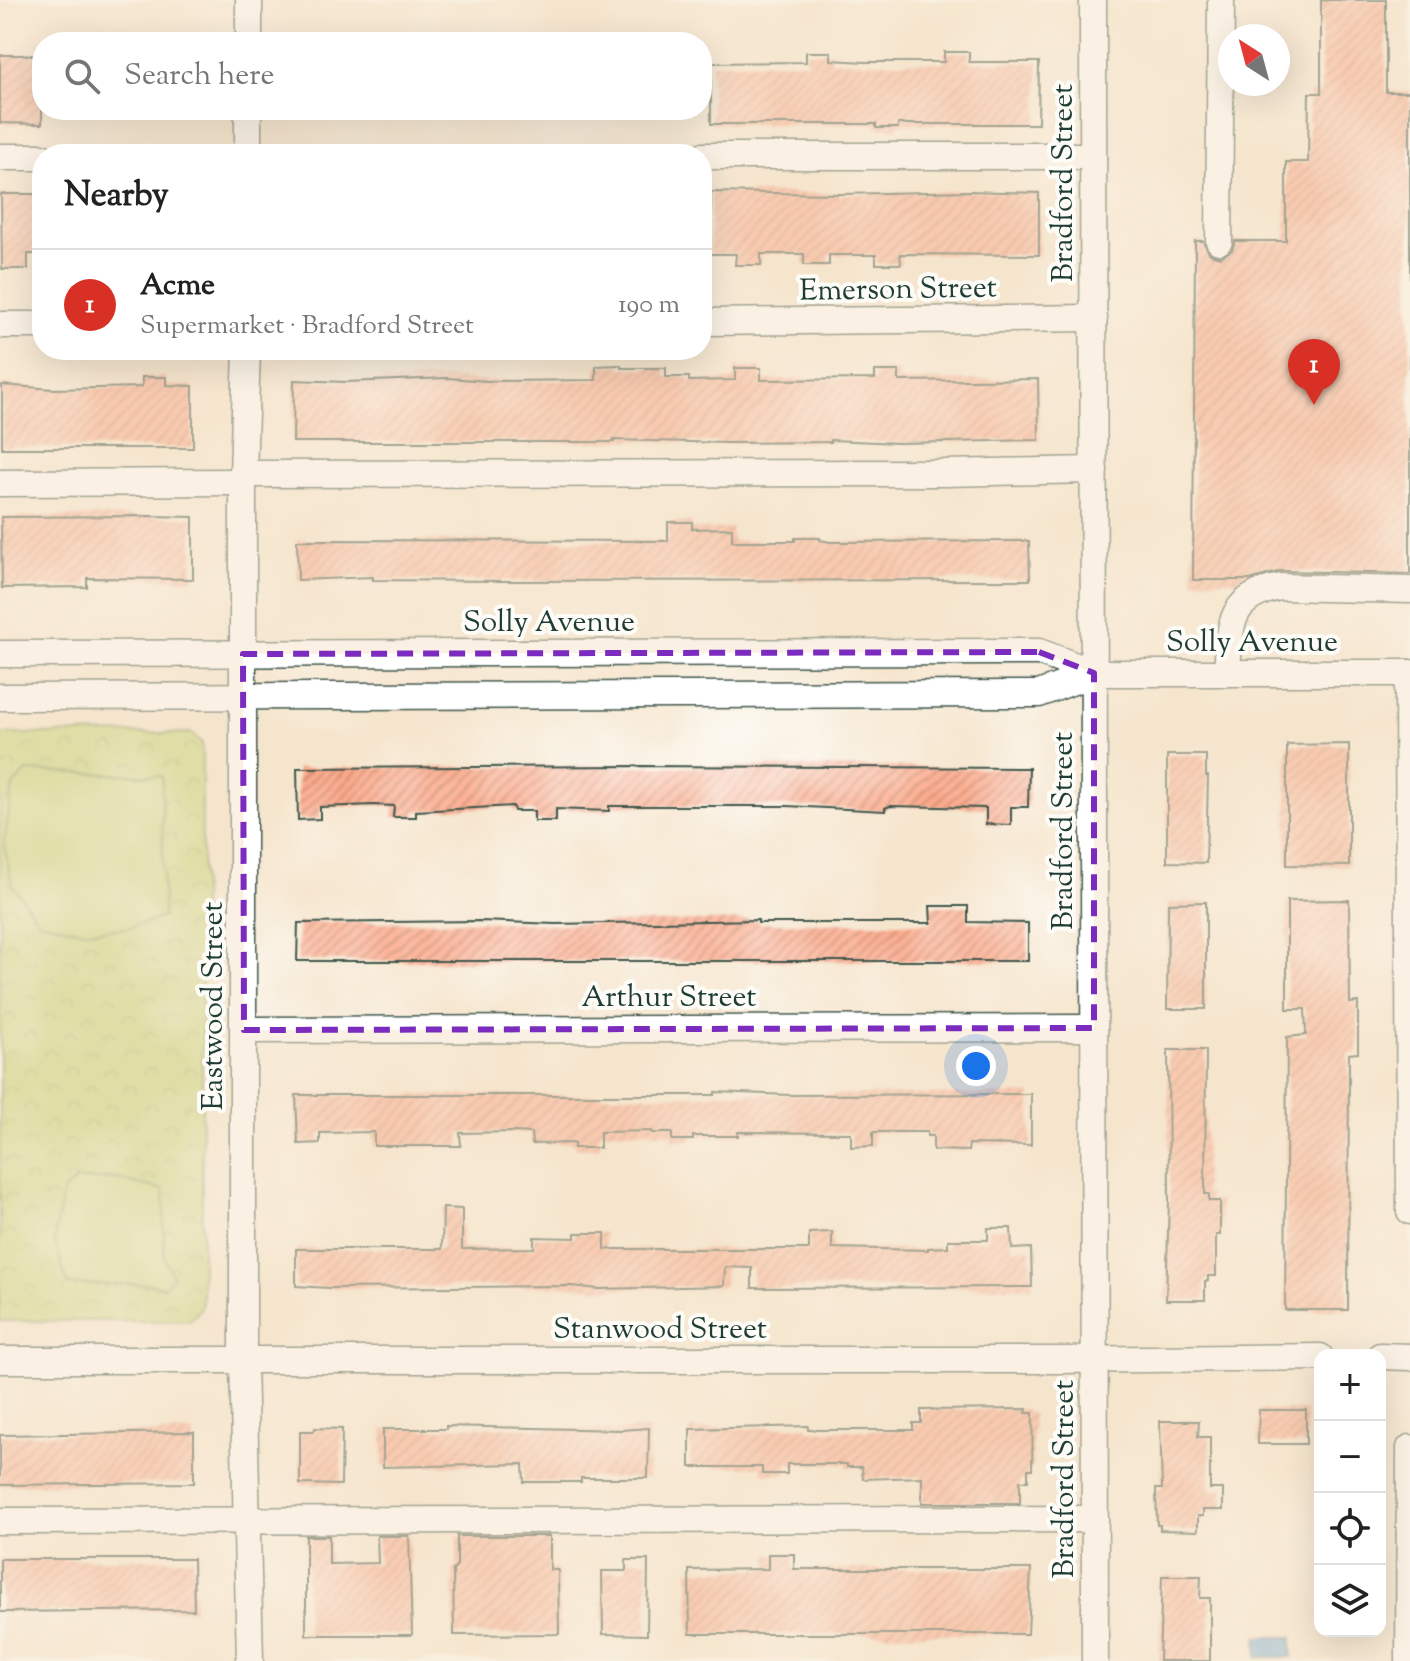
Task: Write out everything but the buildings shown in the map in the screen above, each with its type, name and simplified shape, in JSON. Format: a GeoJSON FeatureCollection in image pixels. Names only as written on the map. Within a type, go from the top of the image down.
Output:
{"type":"FeatureCollection","features":[{"type":"Feature","properties":{"kind":"street"},"geometry":{"type":"LineString","coordinates":[[249,0],[249,32]]}},
{"type":"Feature","properties":{"kind":"street","name":"Bradford Street"},"geometry":{"type":"LineString","coordinates":[[1093,0],[1095,1661]]}},
{"type":"Feature","properties":{"kind":"street"},"geometry":{"type":"LineString","coordinates":[[1219,241],[1221,0]]}},
{"type":"Feature","properties":{"kind":"street"},"geometry":{"type":"LineString","coordinates":[[248,120],[248,144]]}},
{"type":"Feature","properties":{"kind":"street"},"geometry":{"type":"LineString","coordinates":[[712,156],[1093,156]]}},
{"type":"Feature","properties":{"kind":"street"},"geometry":{"type":"LineString","coordinates":[[0,157],[32,157]]}},
{"type":"Feature","properties":{"kind":"street","name":"Emerson Street"},"geometry":{"type":"LineString","coordinates":[[712,322],[1094,318]]}},
{"type":"Feature","properties":{"kind":"street"},"geometry":{"type":"LineString","coordinates":[[0,325],[32,325]]}},
{"type":"Feature","properties":{"kind":"street","name":"Eastwood Street"},"geometry":{"type":"LineString","coordinates":[[247,360],[243,478],[243,1359],[250,1661]]}},
{"type":"Feature","properties":{"kind":"street"},"geometry":{"type":"LineString","coordinates":[[0,483],[1094,470]]}},
{"type":"Feature","properties":{"kind":"street"},"geometry":{"type":"LineString","coordinates":[[1227,673],[1230,624],[1249,597],[1264,590],[1281,587],[1410,590]]}},
{"type":"Feature","properties":{"kind":"street","name":"Solly Avenue"},"geometry":{"type":"LineString","coordinates":[[0,654],[1039,652],[1094,673],[1409,673]]}},
{"type":"Feature","properties":{"kind":"street","name":"Solly Avenue"},"geometry":{"type":"LineString","coordinates":[[0,697],[1039,694],[1094,673]]}},
{"type":"Feature","properties":{"kind":"street"},"geometry":{"type":"LineString","coordinates":[[1409,673],[1410,1211]]}},
{"type":"Feature","properties":{"kind":"street","name":"Arthur Street"},"geometry":{"type":"LineString","coordinates":[[244,1030],[1094,1028]]}},
{"type":"Feature","properties":{"kind":"street"},"geometry":{"type":"LineString","coordinates":[[1386,1356],[1410,1357]]}},
{"type":"Feature","properties":{"kind":"street","name":"Stanwood Street"},"geometry":{"type":"LineString","coordinates":[[0,1360],[1314,1357]]}},
{"type":"Feature","properties":{"kind":"street"},"geometry":{"type":"LineString","coordinates":[[1409,1661],[1410,1448]]}},
{"type":"Feature","properties":{"kind":"street"},"geometry":{"type":"LineString","coordinates":[[0,1521],[1095,1519]]}},
{"type":"Feature","properties":{"kind":"highlighted area"},"geometry":{"type":"Polygon","coordinates":[[[1039,652],[1094,673],[1094,1028],[244,1030],[243,654],[1039,652]]]}},
{"type":"Feature","properties":{"kind":"green space"},"geometry":{"type":"Polygon","coordinates":[[[191,733],[202,743],[202,1307],[190,1321],[0,1321],[0,734],[191,733]]]}},
{"type":"Feature","properties":{"kind":"green space"},"geometry":{"type":"Polygon","coordinates":[[[27,771],[162,776],[163,917],[129,928],[84,931],[39,921],[12,885],[4,845],[13,785],[27,771]]]}},
{"type":"Feature","properties":{"kind":"green space"},"geometry":{"type":"Polygon","coordinates":[[[118,1179],[164,1190],[164,1257],[173,1277],[164,1287],[149,1284],[68,1285],[54,1240],[63,1192],[76,1180],[118,1179]]]}},
{"type":"Feature","properties":{"kind":"water"},"geometry":{"type":"Polygon","coordinates":[[[1257,1637],[1292,1637],[1292,1657],[1257,1657],[1257,1637]]]}},
{"type":"Feature","properties":{"kind":"place","name":"Acme"},"geometry":{"type":"Point","coordinates":[1314,405]}}]}
